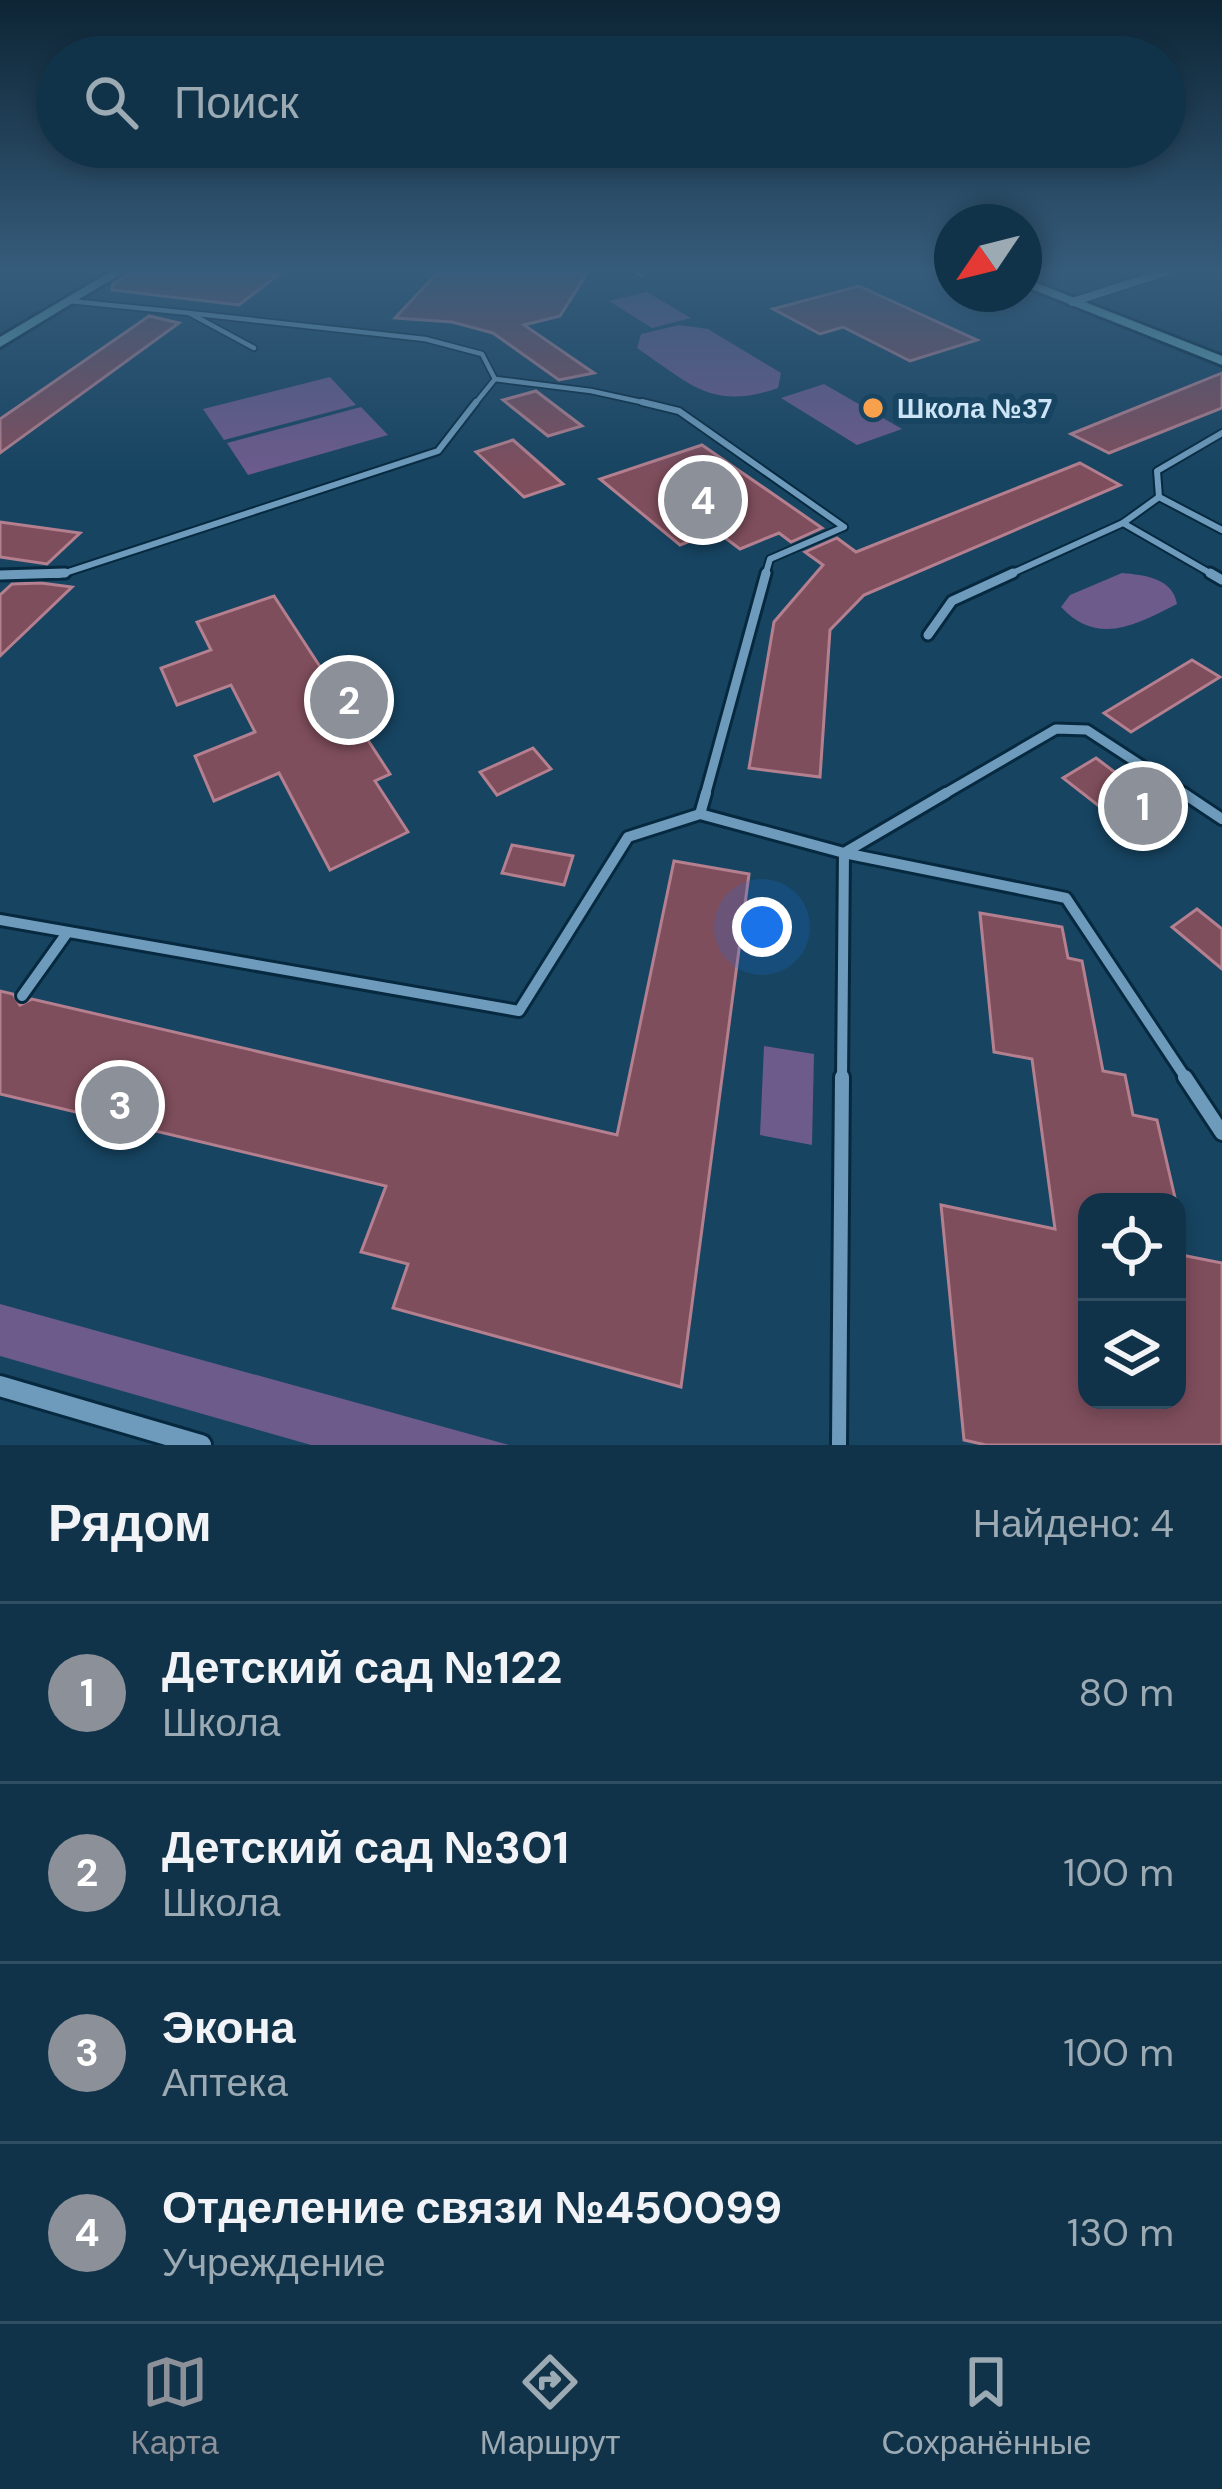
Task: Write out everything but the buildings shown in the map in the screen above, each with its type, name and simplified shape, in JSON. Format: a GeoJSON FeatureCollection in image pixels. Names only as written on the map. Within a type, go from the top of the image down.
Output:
{"type":"FeatureCollection","features":[{"type":"Feature","properties":{"kind":"main road"},"geometry":{"type":"LineString","coordinates":[[1167,339],[1222,361]]}},
{"type":"Feature","properties":{"kind":"street"},"geometry":{"type":"LineString","coordinates":[[0,1386],[201,1445]]}},
{"type":"Feature","properties":{"kind":"lane"},"geometry":{"type":"LineString","coordinates":[[238,339],[254,348]]}},
{"type":"Feature","properties":{"kind":"lane"},"geometry":{"type":"LineString","coordinates":[[427,339],[482,354],[495,380]]}},
{"type":"Feature","properties":{"kind":"lane"},"geometry":{"type":"LineString","coordinates":[[0,575],[59,575],[438,451],[495,380]]}},
{"type":"Feature","properties":{"kind":"lane"},"geometry":{"type":"LineString","coordinates":[[495,380],[591,391],[679,411],[844,527],[770,559],[700,814]]}},
{"type":"Feature","properties":{"kind":"lane"},"geometry":{"type":"LineString","coordinates":[[1159,496],[1156,471],[1222,433]]}},
{"type":"Feature","properties":{"kind":"lane"},"geometry":{"type":"LineString","coordinates":[[928,635],[952,601],[1123,524],[1159,496]]}},
{"type":"Feature","properties":{"kind":"lane"},"geometry":{"type":"LineString","coordinates":[[1159,496],[1222,530]]}},
{"type":"Feature","properties":{"kind":"lane"},"geometry":{"type":"LineString","coordinates":[[1123,524],[1222,580]]}},
{"type":"Feature","properties":{"kind":"lane"},"geometry":{"type":"LineString","coordinates":[[844,854],[1056,729],[1087,730],[1222,819]]}},
{"type":"Feature","properties":{"kind":"lane"},"geometry":{"type":"LineString","coordinates":[[0,920],[519,1011],[628,837],[700,814],[844,854],[1066,898],[1222,1133]]}},
{"type":"Feature","properties":{"kind":"lane"},"geometry":{"type":"LineString","coordinates":[[838,1445],[844,854]]}},
{"type":"Feature","properties":{"kind":"lane"},"geometry":{"type":"LineString","coordinates":[[22,996],[67,933]]}},
{"type":"Feature","properties":{"kind":"shaded area"},"geometry":{"type":"Polygon","coordinates":[[[639,339],[725,339],[781,373],[778,388],[736,397],[718,395],[688,383],[637,348],[639,339]]]}},
{"type":"Feature","properties":{"kind":"shaded area"},"geometry":{"type":"Polygon","coordinates":[[[330,377],[356,405],[224,440],[203,409],[330,377]]]}},
{"type":"Feature","properties":{"kind":"shaded area"},"geometry":{"type":"Polygon","coordinates":[[[824,384],[902,429],[857,445],[781,398],[824,384]]]}},
{"type":"Feature","properties":{"kind":"shaded area"},"geometry":{"type":"Polygon","coordinates":[[[361,407],[388,435],[248,475],[227,443],[361,407]]]}},
{"type":"Feature","properties":{"kind":"shaded area"},"geometry":{"type":"Polygon","coordinates":[[[1122,573],[1164,583],[1177,604],[1132,624],[1103,629],[1075,619],[1061,607],[1070,595],[1122,573]]]}},
{"type":"Feature","properties":{"kind":"shaded area"},"geometry":{"type":"Polygon","coordinates":[[[764,1046],[814,1054],[812,1145],[760,1135],[764,1046]]]}},
{"type":"Feature","properties":{"kind":"shaded area"},"geometry":{"type":"Polygon","coordinates":[[[0,1304],[509,1445],[311,1445],[0,1356],[0,1304]]]}},
{"type":"Feature","properties":{"kind":"place","name":"Школа №37"},"geometry":{"type":"Point","coordinates":[873,408]}},
{"type":"Feature","properties":{"kind":"place","name":"Отделение связи №450099"},"geometry":{"type":"Point","coordinates":[703,500]}},
{"type":"Feature","properties":{"kind":"place","name":"Детский сад №301"},"geometry":{"type":"Point","coordinates":[349,700]}},
{"type":"Feature","properties":{"kind":"place","name":"Детский сад №122"},"geometry":{"type":"Point","coordinates":[1143,806]}},
{"type":"Feature","properties":{"kind":"place","name":"Экона"},"geometry":{"type":"Point","coordinates":[120,1105]}}]}
